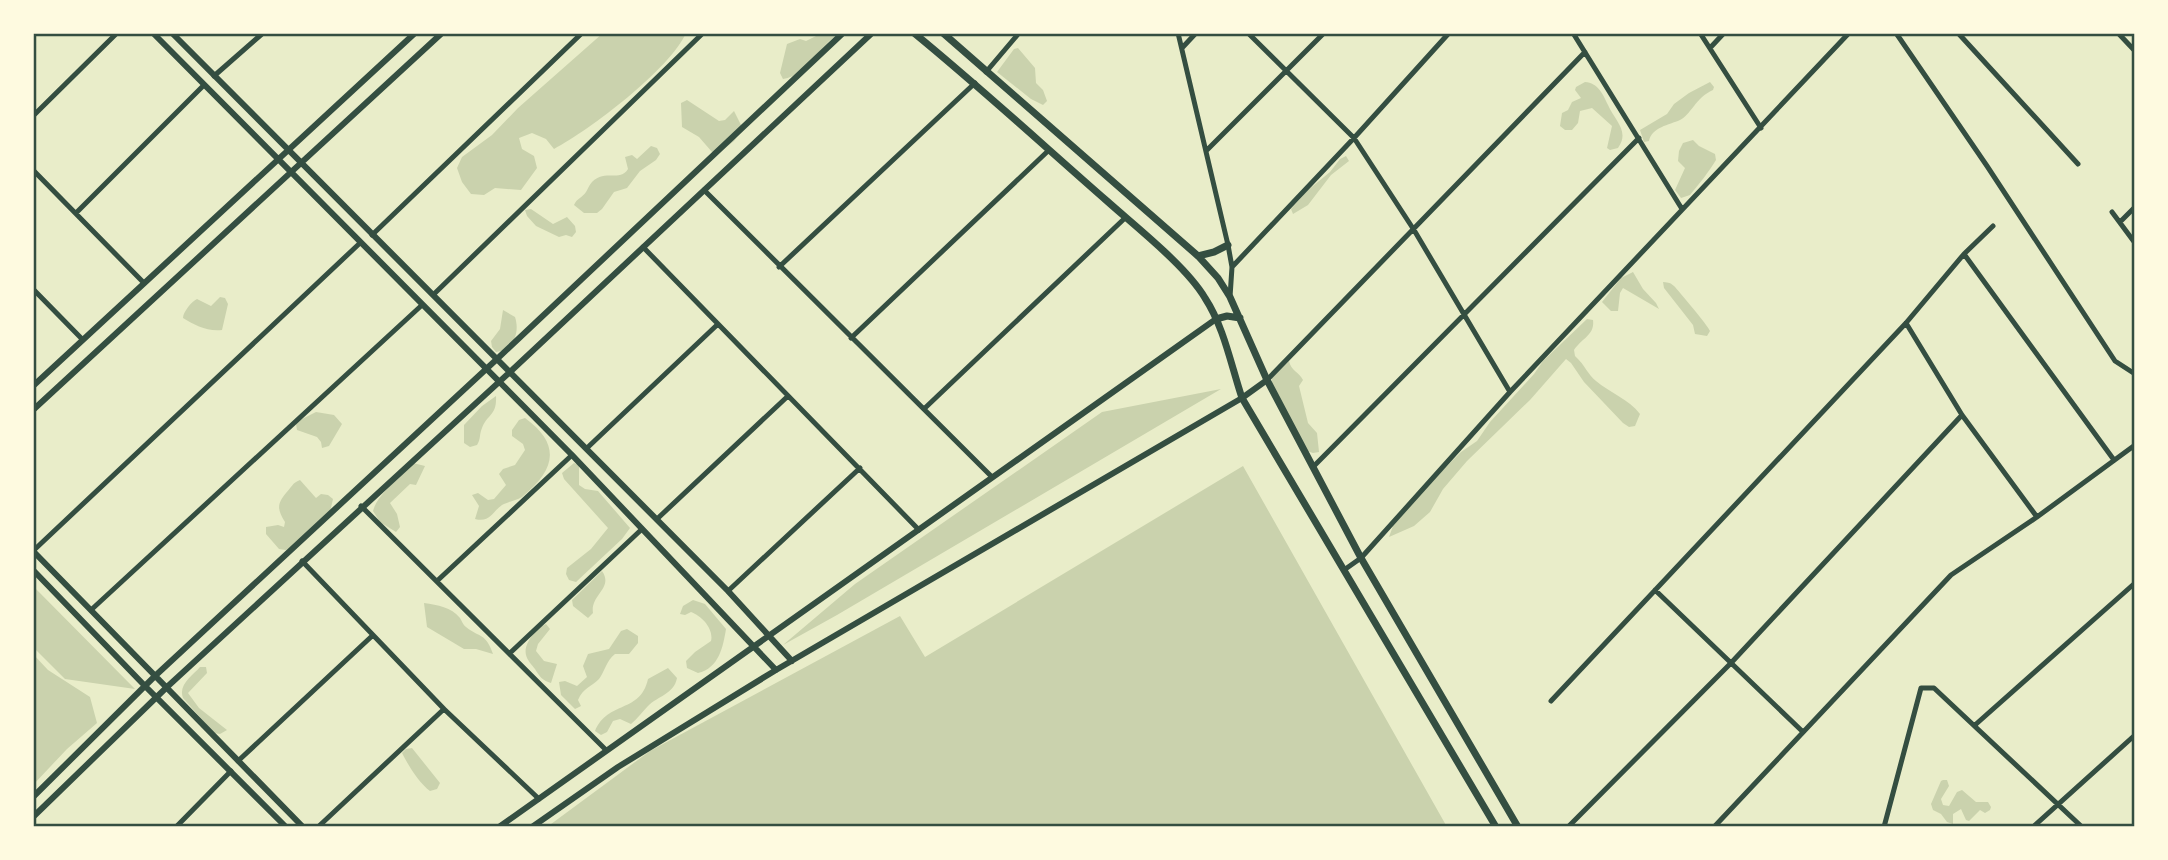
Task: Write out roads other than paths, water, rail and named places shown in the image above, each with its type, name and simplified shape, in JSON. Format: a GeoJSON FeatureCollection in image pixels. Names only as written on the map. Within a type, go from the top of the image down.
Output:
{"type":"FeatureCollection","features":[{"type":"Feature","properties":{"kind":"main road"},"geometry":{"type":"LineString","coordinates":[[914,33],[975,83],[1125,218],[1191,278],[1206,298],[1216,319],[1242,398],[1496,827]]}},
{"type":"Feature","properties":{"kind":"main road"},"geometry":{"type":"LineString","coordinates":[[943,33],[1214,272],[1230,297],[1267,380],[1361,558],[1518,827]]}},
{"type":"Feature","properties":{"kind":"main road"},"geometry":{"type":"LineString","coordinates":[[1198,256],[1228,245]]}},
{"type":"Feature","properties":{"kind":"main road"},"geometry":{"type":"LineString","coordinates":[[1216,319],[1231,316],[1240,318]]}},
{"type":"Feature","properties":{"kind":"main road"},"geometry":{"type":"LineString","coordinates":[[1472,785],[1488,776]]}},
{"type":"Feature","properties":{"kind":"street"},"geometry":{"type":"LineString","coordinates":[[33,116],[117,33]]}},
{"type":"Feature","properties":{"kind":"street"},"geometry":{"type":"LineString","coordinates":[[153,33],[572,455],[776,670]]}},
{"type":"Feature","properties":{"kind":"street"},"geometry":{"type":"LineString","coordinates":[[172,33],[587,448],[728,591],[792,661]]}},
{"type":"Feature","properties":{"kind":"street"},"geometry":{"type":"LineString","coordinates":[[214,76],[263,33]]}},
{"type":"Feature","properties":{"kind":"street"},"geometry":{"type":"LineString","coordinates":[[33,386],[415,33]]}},
{"type":"Feature","properties":{"kind":"street"},"geometry":{"type":"LineString","coordinates":[[33,410],[442,33]]}},
{"type":"Feature","properties":{"kind":"street"},"geometry":{"type":"LineString","coordinates":[[372,234],[582,33]]}},
{"type":"Feature","properties":{"kind":"street"},"geometry":{"type":"LineString","coordinates":[[434,294],[703,33]]}},
{"type":"Feature","properties":{"kind":"street"},"geometry":{"type":"LineString","coordinates":[[33,797],[155,676],[487,369],[843,33]]}},
{"type":"Feature","properties":{"kind":"street"},"geometry":{"type":"LineString","coordinates":[[33,817],[166,687],[510,372],[872,33]]}},
{"type":"Feature","properties":{"kind":"street"},"geometry":{"type":"LineString","coordinates":[[986,72],[1019,33]]}},
{"type":"Feature","properties":{"kind":"street"},"geometry":{"type":"LineString","coordinates":[[1178,33],[1228,245],[1231,267],[1230,297]]}},
{"type":"Feature","properties":{"kind":"street"},"geometry":{"type":"LineString","coordinates":[[1182,48],[1196,33]]}},
{"type":"Feature","properties":{"kind":"street"},"geometry":{"type":"LineString","coordinates":[[1248,33],[1354,138],[1414,230],[1510,392]]}},
{"type":"Feature","properties":{"kind":"street"},"geometry":{"type":"LineString","coordinates":[[1206,151],[1324,33]]}},
{"type":"Feature","properties":{"kind":"street"},"geometry":{"type":"LineString","coordinates":[[1231,267],[1354,138],[1448,33]]}},
{"type":"Feature","properties":{"kind":"street"},"geometry":{"type":"LineString","coordinates":[[1573,33],[1682,209]]}},
{"type":"Feature","properties":{"kind":"street"},"geometry":{"type":"LineString","coordinates":[[1700,33],[1761,128]]}},
{"type":"Feature","properties":{"kind":"street"},"geometry":{"type":"LineString","coordinates":[[1710,48],[1724,33]]}},
{"type":"Feature","properties":{"kind":"street"},"geometry":{"type":"LineString","coordinates":[[1344,570],[1361,558],[1510,392],[1849,33]]}},
{"type":"Feature","properties":{"kind":"street"},"geometry":{"type":"LineString","coordinates":[[1896,33],[2115,361],[2135,374]]}},
{"type":"Feature","properties":{"kind":"street"},"geometry":{"type":"LineString","coordinates":[[1958,33],[2078,164]]}},
{"type":"Feature","properties":{"kind":"street"},"geometry":{"type":"LineString","coordinates":[[2118,33],[2135,51]]}},
{"type":"Feature","properties":{"kind":"street"},"geometry":{"type":"LineString","coordinates":[[532,827],[618,767],[776,670],[1242,398],[1267,380],[1586,52]]}},
{"type":"Feature","properties":{"kind":"street"},"geometry":{"type":"LineString","coordinates":[[779,267],[975,83]]}},
{"type":"Feature","properties":{"kind":"street"},"geometry":{"type":"LineString","coordinates":[[76,213],[204,85]]}},
{"type":"Feature","properties":{"kind":"street"},"geometry":{"type":"LineString","coordinates":[[1313,467],[1639,138]]}},
{"type":"Feature","properties":{"kind":"street"},"geometry":{"type":"LineString","coordinates":[[851,338],[1049,150]]}},
{"type":"Feature","properties":{"kind":"street"},"geometry":{"type":"LineString","coordinates":[[33,170],[144,282]]}},
{"type":"Feature","properties":{"kind":"street"},"geometry":{"type":"LineString","coordinates":[[704,190],[992,477]]}},
{"type":"Feature","properties":{"kind":"street"},"geometry":{"type":"LineString","coordinates":[[2120,222],[2135,207]]}},
{"type":"Feature","properties":{"kind":"street"},"geometry":{"type":"LineString","coordinates":[[2112,212],[2135,243]]}},
{"type":"Feature","properties":{"kind":"street"},"geometry":{"type":"LineString","coordinates":[[925,408],[1125,218]]}},
{"type":"Feature","properties":{"kind":"street"},"geometry":{"type":"LineString","coordinates":[[1551,701],[1906,323],[1964,254],[1993,226]]}},
{"type":"Feature","properties":{"kind":"street"},"geometry":{"type":"LineString","coordinates":[[303,827],[33,551],[360,243]]}},
{"type":"Feature","properties":{"kind":"street"},"geometry":{"type":"LineString","coordinates":[[643,247],[919,530]]}},
{"type":"Feature","properties":{"kind":"street"},"geometry":{"type":"LineString","coordinates":[[1964,254],[2114,460]]}},
{"type":"Feature","properties":{"kind":"street"},"geometry":{"type":"LineString","coordinates":[[33,289],[82,339]]}},
{"type":"Feature","properties":{"kind":"street"},"geometry":{"type":"LineString","coordinates":[[91,610],[422,305]]}},
{"type":"Feature","properties":{"kind":"street"},"geometry":{"type":"LineString","coordinates":[[499,827],[1216,319]]}},
{"type":"Feature","properties":{"kind":"street"},"geometry":{"type":"LineString","coordinates":[[1906,323],[1962,415],[2037,517]]}},
{"type":"Feature","properties":{"kind":"street"},"geometry":{"type":"LineString","coordinates":[[587,448],[718,324]]}},
{"type":"Feature","properties":{"kind":"street"},"geometry":{"type":"LineString","coordinates":[[657,519],[788,396]]}},
{"type":"Feature","properties":{"kind":"street"},"geometry":{"type":"LineString","coordinates":[[1568,827],[1731,663],[1962,415]]}},
{"type":"Feature","properties":{"kind":"street"},"geometry":{"type":"LineString","coordinates":[[1714,827],[1951,575],[2037,517],[2135,445]]}},
{"type":"Feature","properties":{"kind":"street"},"geometry":{"type":"LineString","coordinates":[[438,581],[572,455]]}},
{"type":"Feature","properties":{"kind":"street"},"geometry":{"type":"LineString","coordinates":[[728,591],[860,468]]}},
{"type":"Feature","properties":{"kind":"street"},"geometry":{"type":"LineString","coordinates":[[361,506],[606,750]]}},
{"type":"Feature","properties":{"kind":"street"},"geometry":{"type":"LineString","coordinates":[[510,653],[642,529]]}},
{"type":"Feature","properties":{"kind":"street"},"geometry":{"type":"LineString","coordinates":[[302,561],[444,709],[539,799]]}},
{"type":"Feature","properties":{"kind":"street"},"geometry":{"type":"LineString","coordinates":[[33,570],[286,827]]}},
{"type":"Feature","properties":{"kind":"street"},"geometry":{"type":"LineString","coordinates":[[1975,725],[2135,583]]}},
{"type":"Feature","properties":{"kind":"street"},"geometry":{"type":"LineString","coordinates":[[1655,590],[1802,731]]}},
{"type":"Feature","properties":{"kind":"street"},"geometry":{"type":"LineString","coordinates":[[238,761],[372,636]]}},
{"type":"Feature","properties":{"kind":"street"},"geometry":{"type":"LineString","coordinates":[[1884,827],[1921,688],[1934,688],[2082,827]]}},
{"type":"Feature","properties":{"kind":"street"},"geometry":{"type":"LineString","coordinates":[[318,827],[444,709]]}},
{"type":"Feature","properties":{"kind":"street"},"geometry":{"type":"LineString","coordinates":[[2033,827],[2135,736]]}},
{"type":"Feature","properties":{"kind":"street"},"geometry":{"type":"LineString","coordinates":[[176,827],[231,771]]}}]}
